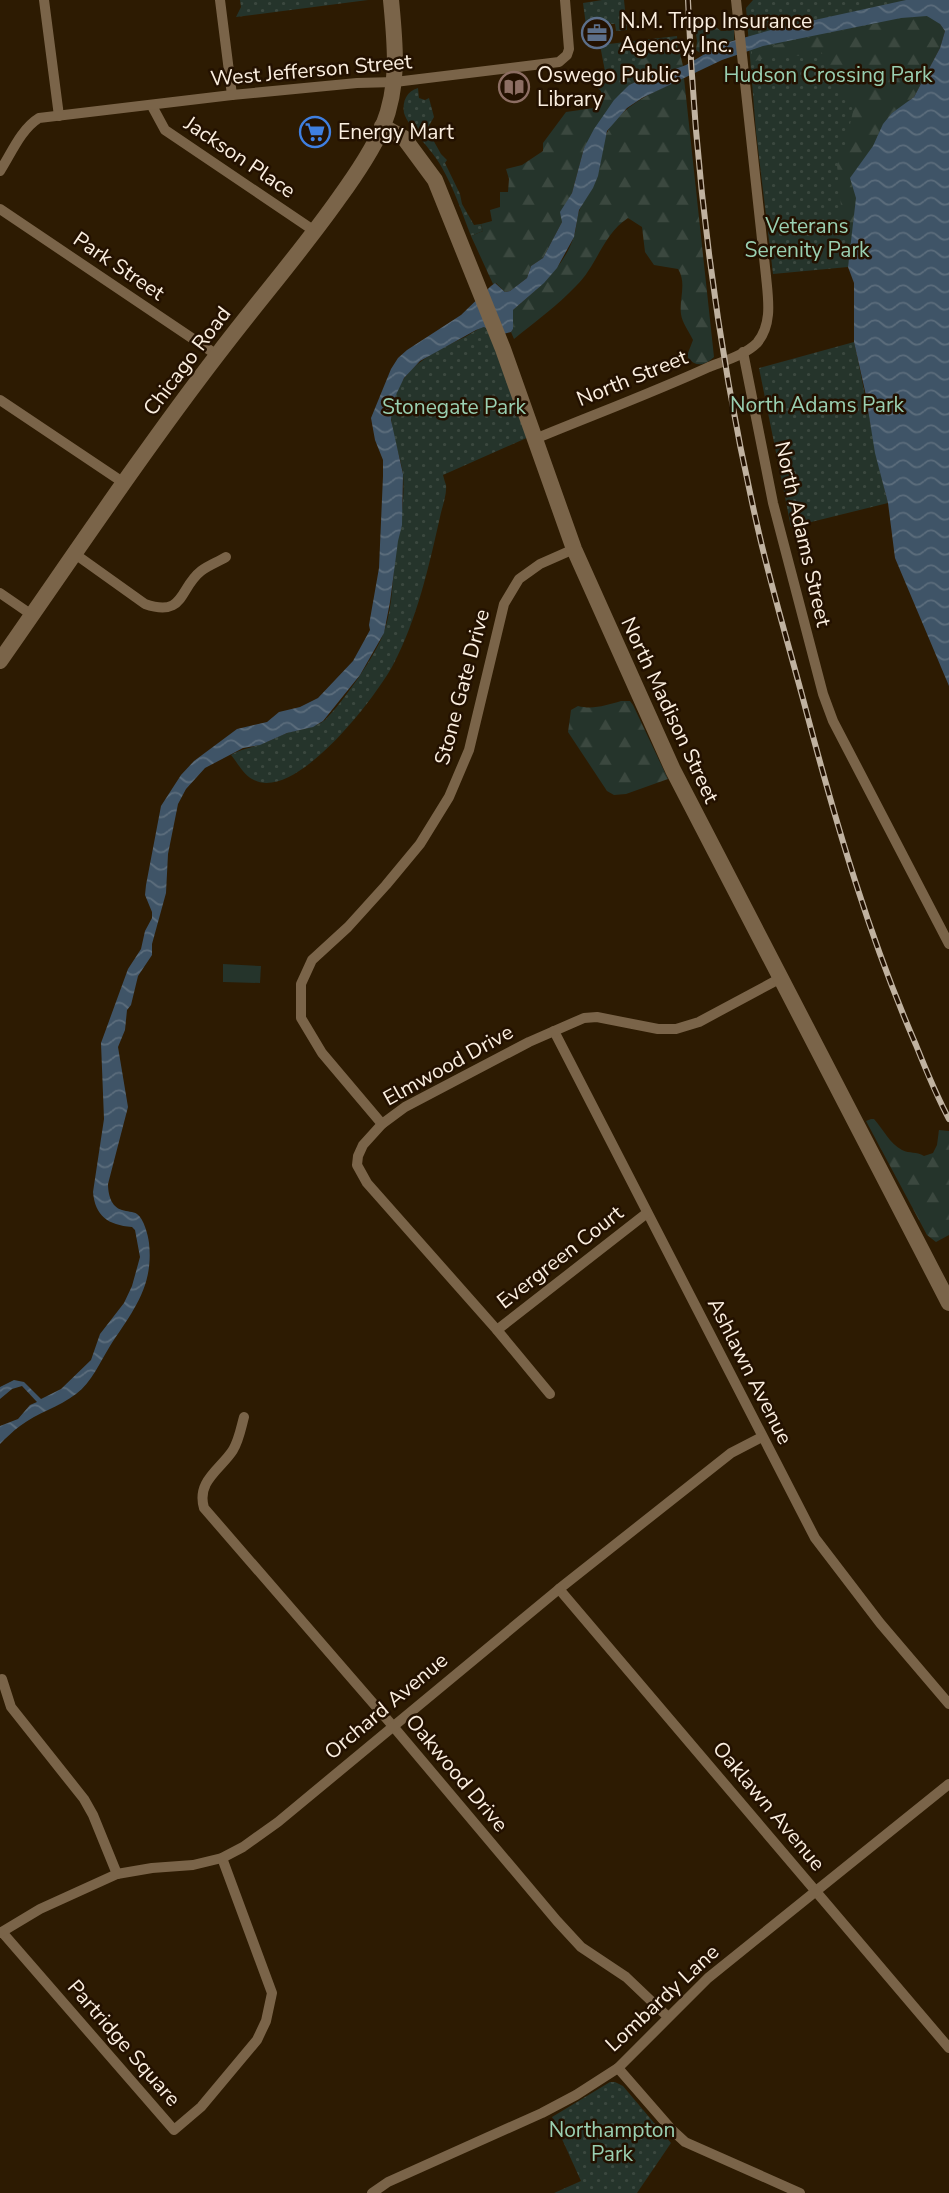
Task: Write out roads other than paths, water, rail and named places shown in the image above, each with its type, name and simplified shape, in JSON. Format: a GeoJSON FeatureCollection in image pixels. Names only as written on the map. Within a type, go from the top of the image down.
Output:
{"type":"FeatureCollection","features":[{"type":"Feature","properties":{"kind":"street"},"geometry":{"type":"LineString","coordinates":[[44,0],[59,116]]}},
{"type":"Feature","properties":{"kind":"street"},"geometry":{"type":"LineString","coordinates":[[220,0],[232,95]]}},
{"type":"Feature","properties":{"kind":"street","name":"Chicago Road"},"geometry":{"type":"LineString","coordinates":[[0,661],[217,355],[316,232],[355,175],[382,126],[395,82],[396,54],[390,0]]}},
{"type":"Feature","properties":{"kind":"street","name":"West Jefferson Street"},"geometry":{"type":"LineString","coordinates":[[0,171],[31,123],[39,118],[232,95],[395,82],[552,63],[565,58],[569,49],[565,0]]}},
{"type":"Feature","properties":{"kind":"street"},"geometry":{"type":"LineString","coordinates":[[736,0],[769,310],[765,330],[756,344],[743,352]]}},
{"type":"Feature","properties":{"kind":"street","name":"Jackson Place"},"geometry":{"type":"LineString","coordinates":[[152,106],[165,130],[316,232]]}},
{"type":"Feature","properties":{"kind":"street","name":"North Madison Street"},"geometry":{"type":"LineString","coordinates":[[382,126],[404,138],[435,180],[503,349],[573,550],[673,771],[949,1303]]}},
{"type":"Feature","properties":{"kind":"street","name":"Park Street"},"geometry":{"type":"LineString","coordinates":[[0,209],[217,355]]}},
{"type":"Feature","properties":{"kind":"street","name":"North Street"},"geometry":{"type":"LineString","coordinates":[[535,439],[743,352]]}},
{"type":"Feature","properties":{"kind":"street","name":"North Adams Street"},"geometry":{"type":"LineString","coordinates":[[743,352],[773,503],[822,694],[833,721],[949,944]]}},
{"type":"Feature","properties":{"kind":"street"},"geometry":{"type":"LineString","coordinates":[[0,400],[124,483]]}},
{"type":"Feature","properties":{"kind":"street","name":"Stone Gate Drive"},"geometry":{"type":"LineString","coordinates":[[382,1124],[322,1053],[300,1018],[301,984],[312,960],[348,927],[420,844],[449,797],[469,750],[504,604],[519,579],[540,564],[573,550]]}},
{"type":"Feature","properties":{"kind":"street"},"geometry":{"type":"LineString","coordinates":[[75,554],[145,604],[158,608],[170,606],[181,599],[200,572],[226,557]]}},
{"type":"Feature","properties":{"kind":"street"},"geometry":{"type":"LineString","coordinates":[[0,593],[32,615]]}},
{"type":"Feature","properties":{"kind":"street","name":"Elmwood Drive"},"geometry":{"type":"LineString","coordinates":[[550,1394],[361,1174],[357,1165],[363,1145],[382,1124],[405,1107],[584,1017],[658,1029],[676,1029],[699,1022],[779,978]]}},
{"type":"Feature","properties":{"kind":"street","name":"Ashlawn Avenue"},"geometry":{"type":"LineString","coordinates":[[554,1031],[815,1538],[872,1612],[949,1704]]}},
{"type":"Feature","properties":{"kind":"street","name":"Evergreen Court"},"geometry":{"type":"LineString","coordinates":[[498,1331],[647,1213]]}},
{"type":"Feature","properties":{"kind":"street","name":"Oakwood Drive"},"geometry":{"type":"LineString","coordinates":[[244,1417],[233,1449],[210,1475],[205,1485],[202,1493],[204,1508],[580,1947],[626,1977],[667,2016]]}},
{"type":"Feature","properties":{"kind":"street","name":"Orchard Avenue"},"geometry":{"type":"LineString","coordinates":[[1,1932],[40,1909],[117,1874],[193,1865],[222,1858],[243,1847],[278,1822],[559,1588],[731,1453],[762,1437]]}},
{"type":"Feature","properties":{"kind":"street","name":"Oaklawn Avenue"},"geometry":{"type":"LineString","coordinates":[[559,1588],[949,2048]]}},
{"type":"Feature","properties":{"kind":"street"},"geometry":{"type":"LineString","coordinates":[[2,1679],[11,1707],[84,1798],[117,1874]]}},
{"type":"Feature","properties":{"kind":"street","name":"Lombardy Lane"},"geometry":{"type":"LineString","coordinates":[[372,2193],[388,2182],[542,2113],[618,2068],[667,2016],[708,1978],[949,1784]]}},
{"type":"Feature","properties":{"kind":"street","name":"Partridge Square"},"geometry":{"type":"LineString","coordinates":[[1,1932],[174,2130],[201,2106],[257,2040],[266,2021],[272,1993],[222,1858]]}},
{"type":"Feature","properties":{"kind":"street"},"geometry":{"type":"LineString","coordinates":[[618,2068],[685,2142],[800,2193]]}},
{"type":"Feature","properties":{"kind":"water"},"geometry":{"type":"Polygon","coordinates":[[[906,0],[949,0],[949,686],[895,558],[888,503],[875,453],[854,342],[854,283],[848,267],[856,198],[850,178],[873,146],[883,124],[892,113],[914,97],[940,48],[945,31],[940,24],[927,16],[901,18],[763,46],[722,60],[642,98],[627,108],[607,131],[598,176],[579,210],[574,237],[557,268],[513,310],[511,332],[499,335],[484,327],[476,330],[420,361],[404,378],[393,401],[391,420],[403,474],[402,525],[384,633],[360,675],[323,721],[260,745],[243,748],[205,768],[186,789],[178,804],[168,854],[166,893],[152,944],[152,955],[138,976],[131,1005],[127,1010],[125,1030],[118,1047],[128,1107],[108,1184],[115,1206],[137,1214],[145,1227],[150,1259],[145,1286],[87,1384],[69,1399],[20,1426],[0,1444],[0,1426],[18,1419],[30,1405],[37,1402],[22,1386],[12,1389],[0,1399],[0,1387],[14,1380],[24,1382],[41,1399],[61,1389],[91,1360],[100,1334],[124,1303],[132,1286],[140,1257],[135,1230],[104,1218],[94,1200],[104,1119],[101,1043],[128,969],[141,949],[145,931],[152,918],[145,895],[161,806],[181,775],[194,761],[237,729],[267,722],[279,712],[300,707],[318,698],[353,661],[370,630],[379,568],[383,476],[383,460],[375,440],[371,418],[391,369],[407,350],[461,315],[495,283],[505,292],[527,278],[531,266],[543,258],[562,222],[560,212],[572,193],[584,148],[594,129],[614,100],[629,85],[666,68],[672,70],[686,65],[722,44],[778,28],[906,0]]]}},
{"type":"Feature","properties":{"kind":"railway"},"geometry":{"type":"LineString","coordinates":[[688,0],[696,133],[711,266],[731,398],[758,529],[818,756],[856,882],[899,1005],[949,1119]]}},
{"type":"Feature","properties":{"kind":"place","name":"N.M. Tripp Insurance Agency, Inc."},"geometry":{"type":"Point","coordinates":[597,33]}},
{"type":"Feature","properties":{"kind":"place","name":"Oswego Public Library"},"geometry":{"type":"Point","coordinates":[514,87]}},
{"type":"Feature","properties":{"kind":"place","name":"Energy Mart"},"geometry":{"type":"Point","coordinates":[315,132]}},
{"type":"Feature","properties":{"kind":"park label","name":"Hudson Crossing Park"},"geometry":{"type":"Point","coordinates":[828,75]}},
{"type":"Feature","properties":{"kind":"park label","name":"Veterans Serenity Park"},"geometry":{"type":"Point","coordinates":[807,238]}},
{"type":"Feature","properties":{"kind":"park label","name":"North Adams Park"},"geometry":{"type":"Point","coordinates":[817,405]}},
{"type":"Feature","properties":{"kind":"park label","name":"Stonegate Park"},"geometry":{"type":"Point","coordinates":[454,407]}},
{"type":"Feature","properties":{"kind":"park label","name":"Northampton Park"},"geometry":{"type":"Point","coordinates":[612,2142]}}]}
